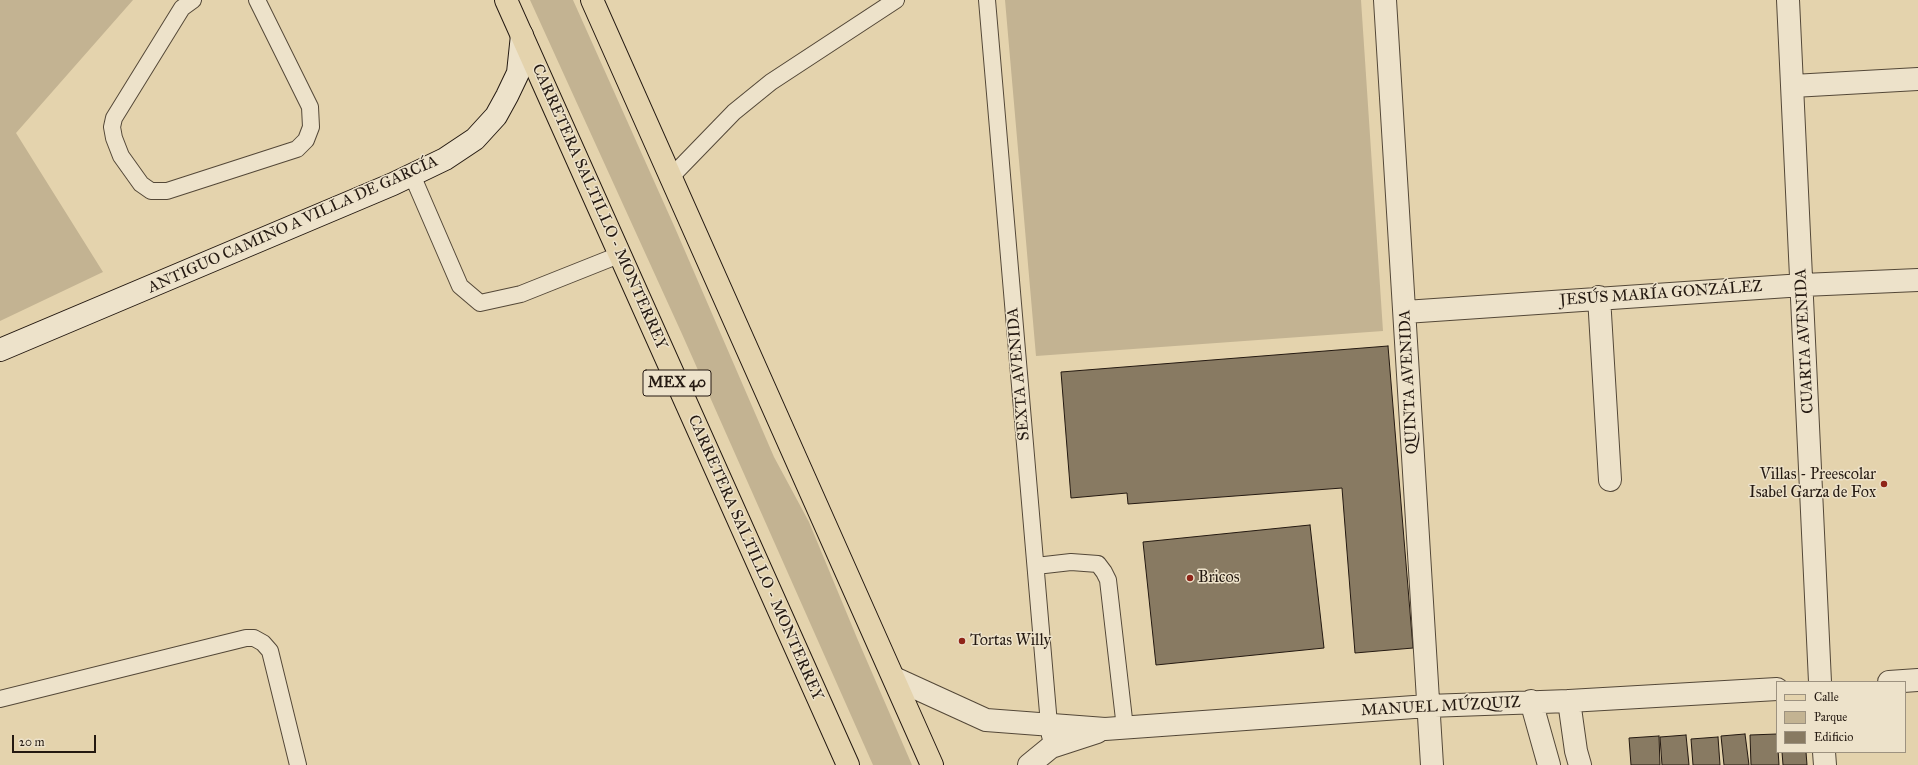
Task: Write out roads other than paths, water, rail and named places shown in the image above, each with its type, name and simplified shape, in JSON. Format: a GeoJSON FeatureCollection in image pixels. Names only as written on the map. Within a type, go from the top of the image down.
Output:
{"type":"FeatureCollection","features":[{"type":"Feature","properties":{"kind":"main road","name":"CARRETERA SALTILLO - MONTERREY"},"geometry":{"type":"LineString","coordinates":[[506,0],[848,765]]}},
{"type":"Feature","properties":{"kind":"main road"},"geometry":{"type":"LineString","coordinates":[[592,0],[932,765]]}},
{"type":"Feature","properties":{"kind":"street","name":"QUINTA AVENIDA"},"geometry":{"type":"LineString","coordinates":[[1385,0],[1432,765]]}},
{"type":"Feature","properties":{"kind":"street","name":"CUARTA AVENIDA"},"geometry":{"type":"LineString","coordinates":[[1788,0],[1803,285],[1820,681]]}},
{"type":"Feature","properties":{"kind":"street","name":"ANTIGUO CAMINO A VILLA DE GARCÍA"},"geometry":{"type":"LineString","coordinates":[[0,350],[412,175],[445,159],[476,139],[496,116],[508,96],[518,73],[522,35]]}},
{"type":"Feature","properties":{"kind":"street"},"geometry":{"type":"LineString","coordinates":[[1793,86],[1918,79]]}},
{"type":"Feature","properties":{"kind":"street","name":"JESÚS MARÍA GONZÁLEZ"},"geometry":{"type":"LineString","coordinates":[[1405,312],[1599,297],[1918,280]]}},
{"type":"Feature","properties":{"kind":"street"},"geometry":{"type":"LineString","coordinates":[[1599,297],[1610,480]]}},
{"type":"Feature","properties":{"kind":"street","name":"MANUEL MÚZQUIZ"},"geometry":{"type":"LineString","coordinates":[[894,678],[986,720],[1115,729],[1428,706],[1531,701],[1569,701],[1776,689]]}},
{"type":"Feature","properties":{"kind":"street"},"geometry":{"type":"LineString","coordinates":[[1904,681],[1918,680]]}},
{"type":"Feature","properties":{"kind":"street"},"geometry":{"type":"LineString","coordinates":[[1531,701],[1549,765]]}},
{"type":"Feature","properties":{"kind":"street"},"geometry":{"type":"LineString","coordinates":[[1569,701],[1576,752],[1580,765]]}},
{"type":"Feature","properties":{"kind":"street","name":"MANUEL MÚZQUIZ"},"geometry":{"type":"LineString","coordinates":[[1029,765],[1051,747],[1115,729]]}},
{"type":"Feature","properties":{"kind":"street"},"geometry":{"type":"LineString","coordinates":[[1824,753],[1825,765]]}},
{"type":"Feature","properties":{"kind":"lane"},"geometry":{"type":"LineString","coordinates":[[193,0],[182,8],[114,118],[114,138],[121,156],[141,184],[152,191],[168,191],[297,149],[306,140],[311,127],[310,108],[257,0]]}},
{"type":"Feature","properties":{"kind":"lane"},"geometry":{"type":"LineString","coordinates":[[670,178],[734,112],[771,82],[896,0]]}},
{"type":"Feature","properties":{"kind":"lane","name":"SEXTA AVENIDA"},"geometry":{"type":"LineString","coordinates":[[987,0],[1051,747]]}},
{"type":"Feature","properties":{"kind":"lane"},"geometry":{"type":"LineString","coordinates":[[412,175],[460,286],[480,303],[521,294],[619,255]]}},
{"type":"Feature","properties":{"kind":"lane"},"geometry":{"type":"LineString","coordinates":[[1036,566],[1071,562],[1098,564],[1108,580],[1115,729]]}},
{"type":"Feature","properties":{"kind":"lane"},"geometry":{"type":"LineString","coordinates":[[0,699],[246,638],[254,638],[263,643],[270,651],[298,765]]}},
{"type":"Feature","properties":{"kind":"place","name":"Villas - Preescolar Isabel Garza de Fox"},"geometry":{"type":"Point","coordinates":[1884,484]}},
{"type":"Feature","properties":{"kind":"place","name":"Bricos"},"geometry":{"type":"Point","coordinates":[1190,578]}},
{"type":"Feature","properties":{"kind":"place","name":"Tortas Willy"},"geometry":{"type":"Point","coordinates":[962,641]}}]}
